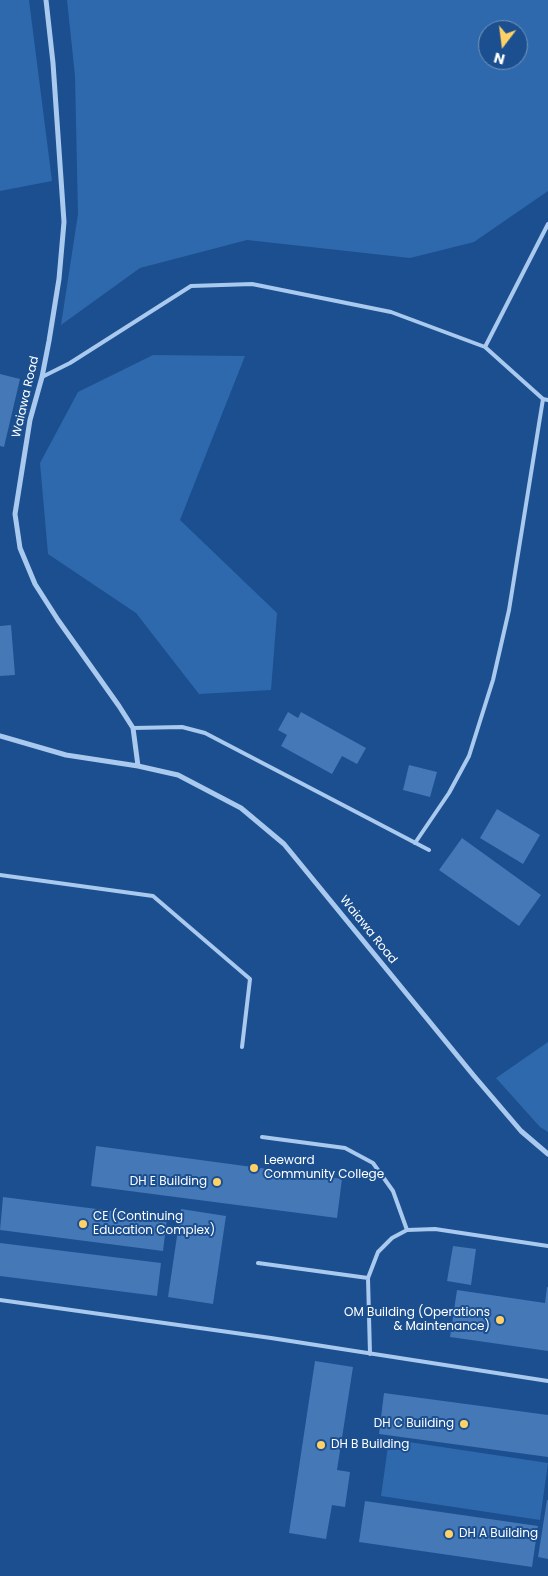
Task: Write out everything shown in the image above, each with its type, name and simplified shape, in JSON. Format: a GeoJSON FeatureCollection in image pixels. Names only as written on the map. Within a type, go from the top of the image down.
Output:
{"type":"FeatureCollection","features":[{"type":"Feature","properties":{"kind":"street","name":"Waiawa Road"},"geometry":{"type":"LineString","coordinates":[[46,0],[54,63],[64,222],[59,279],[49,341],[42,377],[30,420],[15,514],[20,548],[36,584],[58,620],[133,728],[138,766]]}},
{"type":"Feature","properties":{"kind":"street","name":"Waiawa Road"},"geometry":{"type":"LineString","coordinates":[[0,736],[66,755],[138,766],[178,775],[241,808],[284,844],[474,1076],[521,1131],[548,1154]]}},
{"type":"Feature","properties":{"kind":"lane"},"geometry":{"type":"LineString","coordinates":[[485,347],[548,224]]}},
{"type":"Feature","properties":{"kind":"lane"},"geometry":{"type":"LineString","coordinates":[[42,377],[70,364],[191,286],[252,284],[392,312],[485,347],[543,398],[548,400]]}},
{"type":"Feature","properties":{"kind":"lane"},"geometry":{"type":"LineString","coordinates":[[415,843],[449,793],[469,756],[493,680],[509,610],[543,398]]}},
{"type":"Feature","properties":{"kind":"lane"},"geometry":{"type":"LineString","coordinates":[[133,728],[182,727],[205,733],[429,850]]}},
{"type":"Feature","properties":{"kind":"lane"},"geometry":{"type":"LineString","coordinates":[[0,875],[153,896],[250,979],[242,1047]]}},
{"type":"Feature","properties":{"kind":"lane"},"geometry":{"type":"LineString","coordinates":[[262,1137],[345,1148],[373,1163],[393,1191],[406,1230]]}},
{"type":"Feature","properties":{"kind":"lane"},"geometry":{"type":"LineString","coordinates":[[370,1354],[368,1278],[378,1252],[392,1238],[406,1230],[435,1229],[548,1246]]}},
{"type":"Feature","properties":{"kind":"lane"},"geometry":{"type":"LineString","coordinates":[[258,1263],[368,1278]]}},
{"type":"Feature","properties":{"kind":"lane"},"geometry":{"type":"LineString","coordinates":[[0,1300],[271,1338],[548,1381]]}},
{"type":"Feature","properties":{"kind":"shaded area"},"geometry":{"type":"Polygon","coordinates":[[[0,0],[29,0],[52,181],[0,191],[0,0]]]}},
{"type":"Feature","properties":{"kind":"shaded area"},"geometry":{"type":"Polygon","coordinates":[[[67,0],[548,0],[548,191],[474,242],[410,258],[247,240],[140,268],[61,325],[78,214],[75,76],[67,0]]]}},
{"type":"Feature","properties":{"kind":"shaded area"},"geometry":{"type":"Polygon","coordinates":[[[153,355],[245,356],[180,520],[277,613],[271,690],[199,694],[136,613],[48,554],[40,463],[78,392],[153,355]]]}},
{"type":"Feature","properties":{"kind":"shaded area"},"geometry":{"type":"Polygon","coordinates":[[[548,1042],[548,1132],[540,1127],[496,1078],[548,1042]]]}},
{"type":"Feature","properties":{"kind":"shaded area"},"geometry":{"type":"Polygon","coordinates":[[[389,1439],[548,1463],[540,1520],[381,1496],[389,1439]]]}},
{"type":"Feature","properties":{"kind":"building"},"geometry":{"type":"Polygon","coordinates":[[[0,374],[20,379],[4,447],[0,446],[0,374]]]}},
{"type":"Feature","properties":{"kind":"building"},"geometry":{"type":"Polygon","coordinates":[[[11,625],[15,675],[0,676],[0,626],[11,625]]]}},
{"type":"Feature","properties":{"kind":"building"},"geometry":{"type":"Polygon","coordinates":[[[288,712],[298,718],[301,712],[366,748],[357,764],[342,756],[332,774],[281,746],[287,735],[278,730],[288,712]]]}},
{"type":"Feature","properties":{"kind":"building"},"geometry":{"type":"Polygon","coordinates":[[[409,765],[437,772],[430,797],[403,790],[409,765]]]}},
{"type":"Feature","properties":{"kind":"building"},"geometry":{"type":"Polygon","coordinates":[[[497,809],[540,835],[523,864],[480,838],[497,809]]]}},
{"type":"Feature","properties":{"kind":"building"},"geometry":{"type":"Polygon","coordinates":[[[462,838],[541,895],[519,926],[439,870],[462,838]]]}},
{"type":"Feature","properties":{"kind":"building","name":"DH E Building"},"geometry":{"type":"Polygon","coordinates":[[[96,1146],[342,1179],[337,1218],[91,1186],[96,1146]]]}},
{"type":"Feature","properties":{"kind":"building","name":"CE (Continuing Education Complex)"},"geometry":{"type":"Polygon","coordinates":[[[3,1197],[167,1218],[163,1251],[0,1230],[3,1197]]]}},
{"type":"Feature","properties":{"kind":"building","name":"CE (Continuing Education Complex)"},"geometry":{"type":"Polygon","coordinates":[[[181,1209],[226,1216],[213,1304],[168,1297],[181,1209]]]}},
{"type":"Feature","properties":{"kind":"building","name":"CE (Continuing Education Complex)"},"geometry":{"type":"Polygon","coordinates":[[[0,1243],[161,1263],[157,1296],[0,1276],[0,1243]]]}},
{"type":"Feature","properties":{"kind":"building"},"geometry":{"type":"Polygon","coordinates":[[[453,1246],[476,1249],[471,1285],[447,1281],[453,1246]]]}},
{"type":"Feature","properties":{"kind":"building","name":"OM Building (Operations & Maintenance)"},"geometry":{"type":"Polygon","coordinates":[[[547,1287],[548,1351],[450,1337],[457,1290],[545,1303],[547,1287]]]}},
{"type":"Feature","properties":{"kind":"building","name":"DH B Building"},"geometry":{"type":"Polygon","coordinates":[[[315,1361],[353,1367],[337,1470],[350,1472],[345,1507],[332,1505],[326,1539],[289,1533],[315,1361]]]}},
{"type":"Feature","properties":{"kind":"building","name":"DH C Building"},"geometry":{"type":"Polygon","coordinates":[[[384,1393],[548,1415],[548,1457],[379,1434],[384,1393]]]}},
{"type":"Feature","properties":{"kind":"building"},"geometry":{"type":"Polygon","coordinates":[[[548,1500],[548,1559],[538,1557],[548,1500]]]}},
{"type":"Feature","properties":{"kind":"building","name":"DH A Building"},"geometry":{"type":"Polygon","coordinates":[[[365,1501],[538,1526],[532,1567],[359,1542],[365,1501]]]}},
{"type":"Feature","properties":{"kind":"place","name":"Leeward Community College"},"geometry":{"type":"Point","coordinates":[254,1168]}},
{"type":"Feature","properties":{"kind":"place","name":"DH E Building"},"geometry":{"type":"Point","coordinates":[217,1182]}},
{"type":"Feature","properties":{"kind":"place","name":"CE (Continuing Education Complex)"},"geometry":{"type":"Point","coordinates":[83,1224]}},
{"type":"Feature","properties":{"kind":"place","name":"OM Building (Operations & Maintenance)"},"geometry":{"type":"Point","coordinates":[500,1320]}},
{"type":"Feature","properties":{"kind":"place","name":"DH C Building"},"geometry":{"type":"Point","coordinates":[464,1424]}},
{"type":"Feature","properties":{"kind":"place","name":"DH B Building"},"geometry":{"type":"Point","coordinates":[321,1445]}},
{"type":"Feature","properties":{"kind":"place","name":"DH A Building"},"geometry":{"type":"Point","coordinates":[449,1534]}}]}
